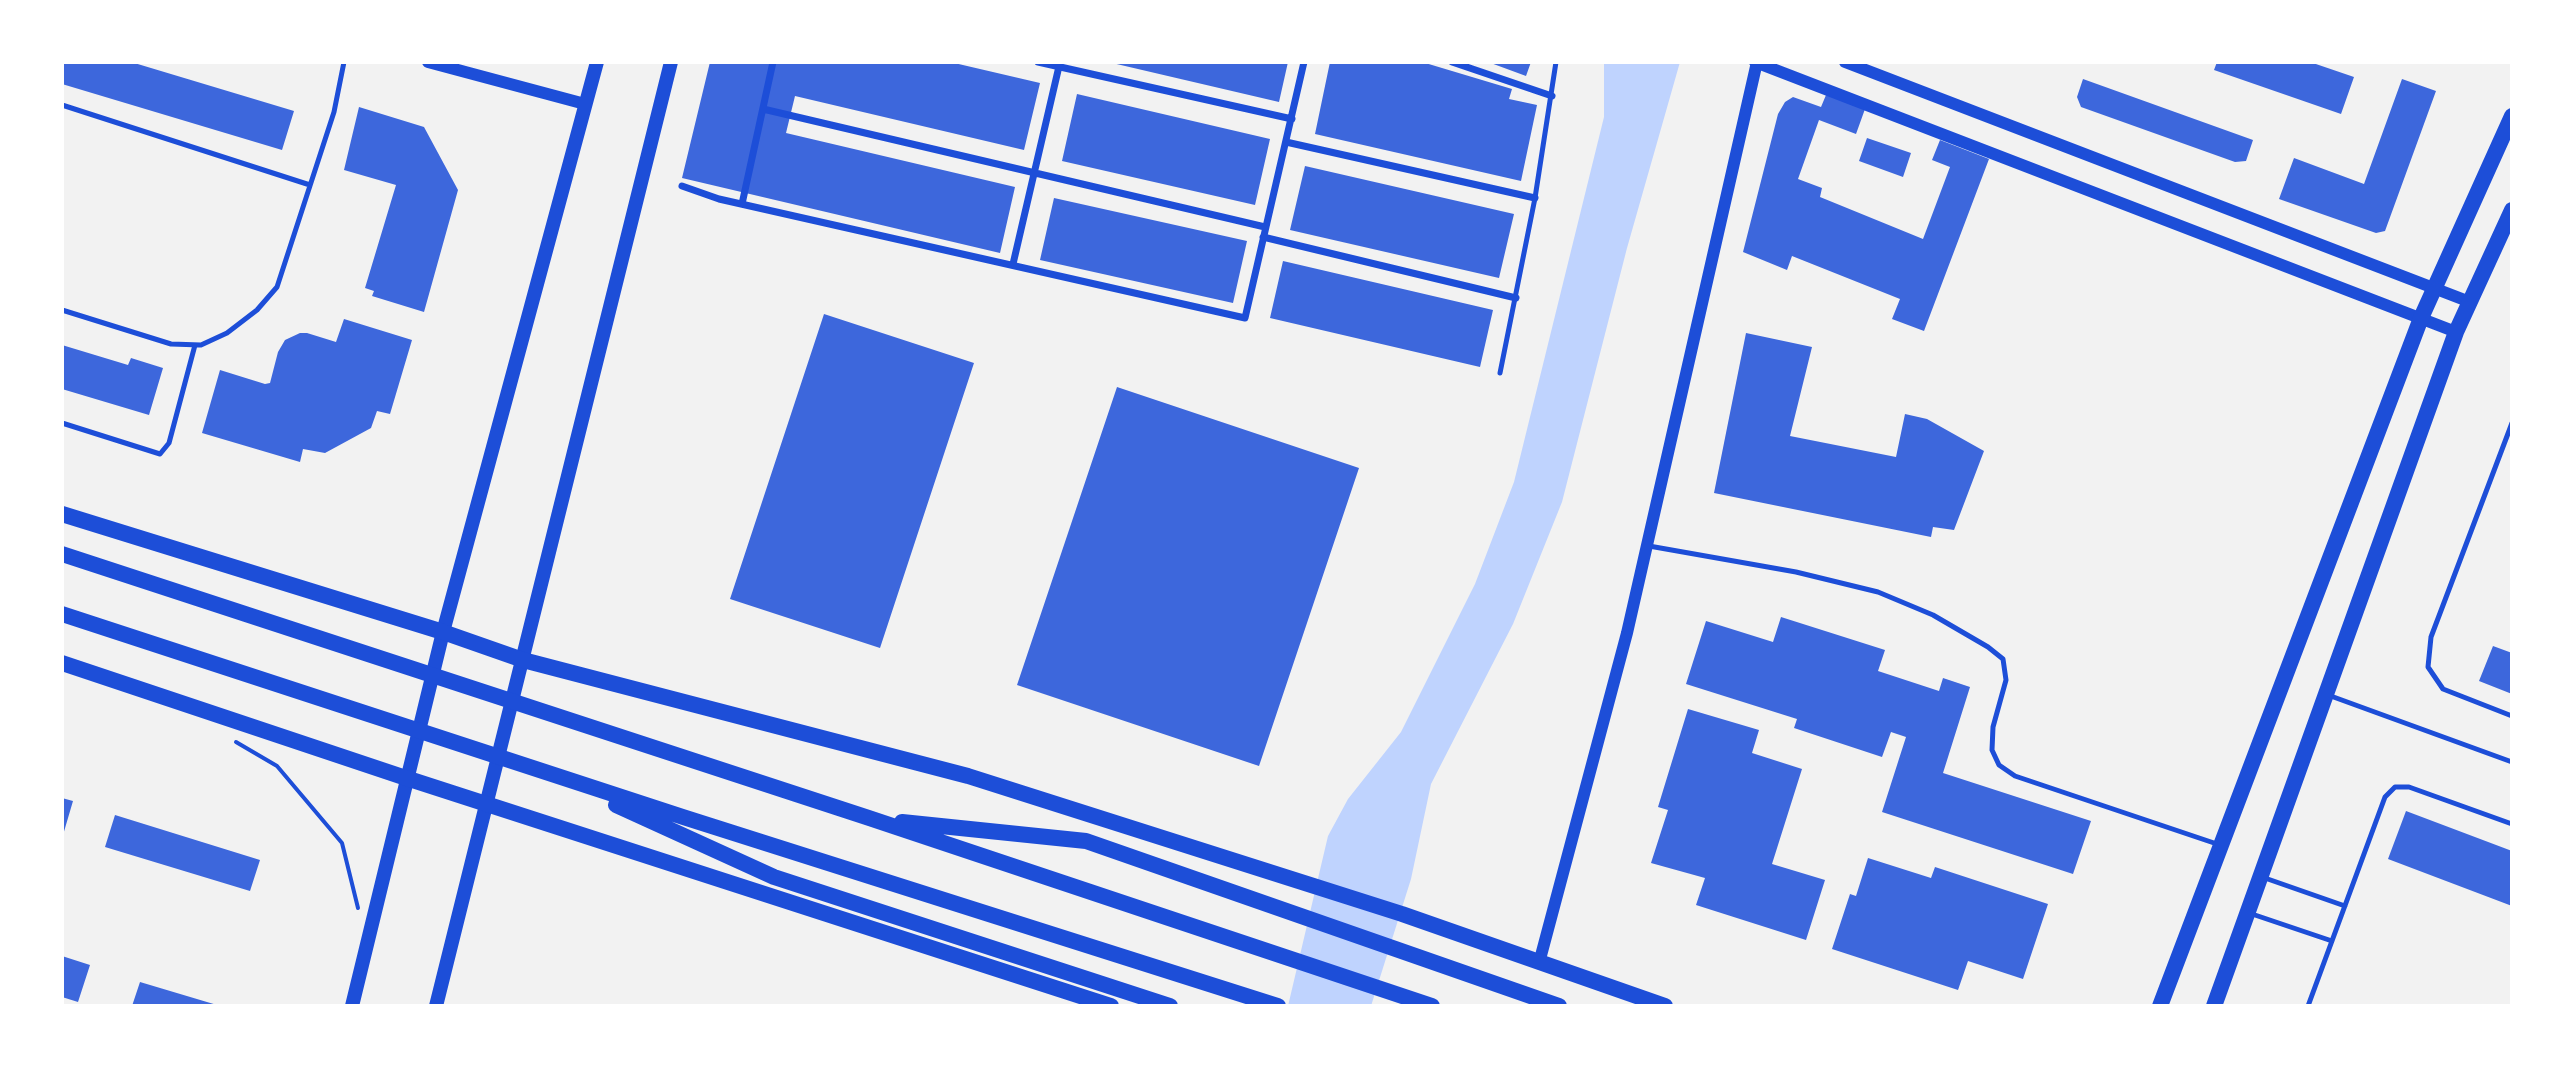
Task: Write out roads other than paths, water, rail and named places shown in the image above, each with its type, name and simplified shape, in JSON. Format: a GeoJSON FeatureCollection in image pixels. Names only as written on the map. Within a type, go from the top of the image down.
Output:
{"type":"FeatureCollection","features":[{"type":"Feature","properties":{"kind":"main road"},"geometry":{"type":"LineString","coordinates":[[352,1006],[443,632],[597,62]]}},
{"type":"Feature","properties":{"kind":"main road"},"geometry":{"type":"LineString","coordinates":[[436,1006],[671,62]]}},
{"type":"Feature","properties":{"kind":"main road"},"geometry":{"type":"LineString","coordinates":[[2160,1006],[2421,318],[2512,116]]}},
{"type":"Feature","properties":{"kind":"main road"},"geometry":{"type":"LineString","coordinates":[[2214,1006],[2456,332],[2512,210]]}},
{"type":"Feature","properties":{"kind":"main road"},"geometry":{"type":"LineString","coordinates":[[62,514],[443,632],[523,660],[968,776],[1402,914],[1665,1006]]}},
{"type":"Feature","properties":{"kind":"main road"},"geometry":{"type":"LineString","coordinates":[[62,554],[1432,1006]]}},
{"type":"Feature","properties":{"kind":"main road"},"geometry":{"type":"LineString","coordinates":[[62,614],[1278,1006]]}},
{"type":"Feature","properties":{"kind":"main road"},"geometry":{"type":"LineString","coordinates":[[62,663],[1111,1006]]}},
{"type":"Feature","properties":{"kind":"main road"},"geometry":{"type":"LineString","coordinates":[[542,771],[774,877],[1170,1006]]}},
{"type":"Feature","properties":{"kind":"main road"},"geometry":{"type":"LineString","coordinates":[[869,818],[1086,841],[1559,1006]]}},
{"type":"Feature","properties":{"kind":"street"},"geometry":{"type":"LineString","coordinates":[[428,62],[585,104]]}},
{"type":"Feature","properties":{"kind":"street"},"geometry":{"type":"LineString","coordinates":[[742,204],[773,62]]}},
{"type":"Feature","properties":{"kind":"street"},"geometry":{"type":"LineString","coordinates":[[1038,62],[1292,119]]}},
{"type":"Feature","properties":{"kind":"street"},"geometry":{"type":"LineString","coordinates":[[682,186],[742,204],[1245,318],[1304,62]]}},
{"type":"Feature","properties":{"kind":"street"},"geometry":{"type":"LineString","coordinates":[[1452,62],[1552,96]]}},
{"type":"Feature","properties":{"kind":"street"},"geometry":{"type":"LineString","coordinates":[[1539,963],[1627,633],[1757,62],[2456,332]]}},
{"type":"Feature","properties":{"kind":"street"},"geometry":{"type":"LineString","coordinates":[[1845,62],[2470,302]]}},
{"type":"Feature","properties":{"kind":"street"},"geometry":{"type":"LineString","coordinates":[[1013,264],[1059,65]]}},
{"type":"Feature","properties":{"kind":"street"},"geometry":{"type":"LineString","coordinates":[[763,109],[1265,227]]}},
{"type":"Feature","properties":{"kind":"street"},"geometry":{"type":"LineString","coordinates":[[1286,142],[1535,198]]}},
{"type":"Feature","properties":{"kind":"street"},"geometry":{"type":"LineString","coordinates":[[1263,237],[1516,298]]}},
{"type":"Feature","properties":{"kind":"lane"},"geometry":{"type":"LineString","coordinates":[[62,310],[171,344],[201,345],[227,333],[257,310],[277,287],[334,112],[344,62]]}},
{"type":"Feature","properties":{"kind":"lane"},"geometry":{"type":"LineString","coordinates":[[1500,373],[1535,198],[1556,62]]}},
{"type":"Feature","properties":{"kind":"lane"},"geometry":{"type":"LineString","coordinates":[[62,105],[310,185]]}},
{"type":"Feature","properties":{"kind":"lane"},"geometry":{"type":"LineString","coordinates":[[62,423],[160,454],[169,443],[195,345]]}},
{"type":"Feature","properties":{"kind":"lane"},"geometry":{"type":"LineString","coordinates":[[2512,423],[2431,637],[2428,667],[2443,689],[2512,716]]}},
{"type":"Feature","properties":{"kind":"lane"},"geometry":{"type":"LineString","coordinates":[[1648,546],[1796,572],[1878,592],[1933,615],[2003,659],[2006,680],[1993,727],[1992,750],[1999,765],[2015,776],[2221,846]]}},
{"type":"Feature","properties":{"kind":"lane"},"geometry":{"type":"LineString","coordinates":[[2327,695],[2512,762]]}},
{"type":"Feature","properties":{"kind":"lane"},"geometry":{"type":"LineString","coordinates":[[2308,1006],[2385,797],[2395,787],[2409,787],[2512,824]]}},
{"type":"Feature","properties":{"kind":"lane"},"geometry":{"type":"LineString","coordinates":[[2261,877],[2345,906]]}},
{"type":"Feature","properties":{"kind":"lane"},"geometry":{"type":"LineString","coordinates":[[2248,913],[2332,941]]}},
{"type":"Feature","properties":{"kind":"water"},"geometry":{"type":"Polygon","coordinates":[[[1604,62],[1680,62],[1627,248],[1562,502],[1513,624],[1431,784],[1411,879],[1371,1006],[1288,1006],[1328,836],[1348,799],[1401,732],[1475,584],[1514,482],[1604,117],[1604,62]]]}}]}
